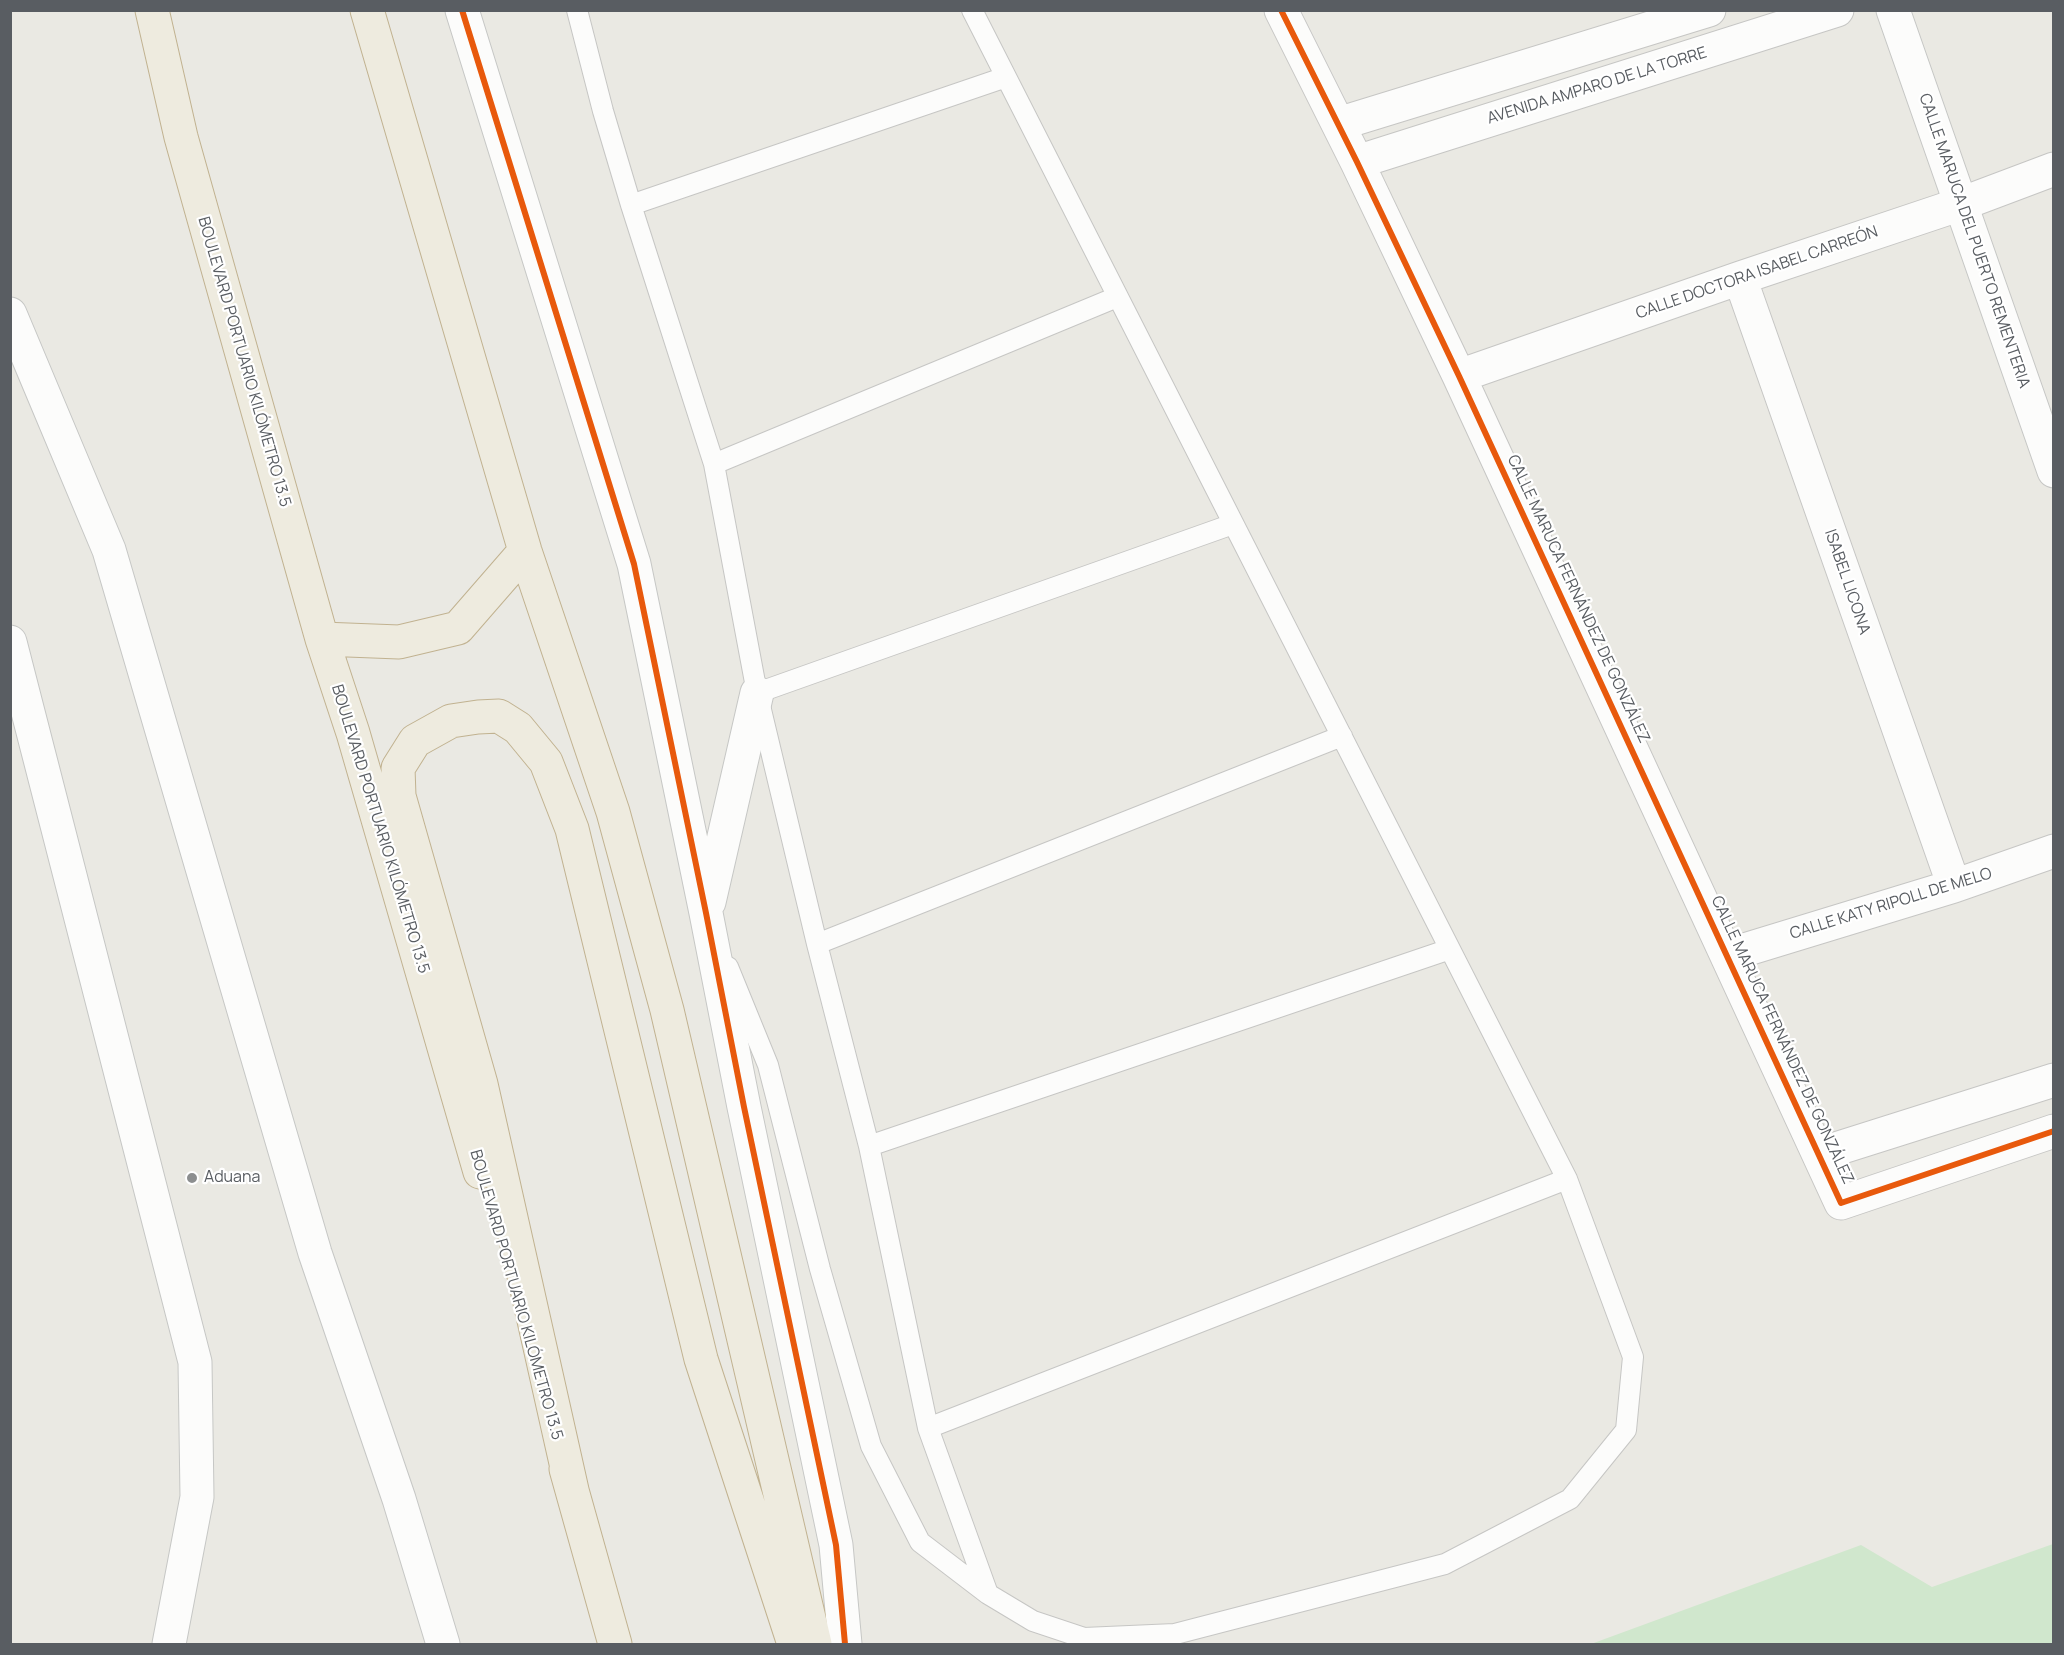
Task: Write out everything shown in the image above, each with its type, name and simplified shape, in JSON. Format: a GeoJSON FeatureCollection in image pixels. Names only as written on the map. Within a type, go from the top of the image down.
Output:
{"type":"FeatureCollection","features":[{"type":"Feature","properties":{"kind":"highway","name":"BOULEVARD PORTUARIO KILÓMETRO 13.5"},"geometry":{"type":"LineString","coordinates":[[152,10],[181,137],[322,639],[356,745],[615,1644]]}},
{"type":"Feature","properties":{"kind":"highway"},"geometry":{"type":"LineString","coordinates":[[367,10],[525,551],[613,812],[655,966],[815,1644]]}},
{"type":"Feature","properties":{"kind":"highway"},"geometry":{"type":"LineString","coordinates":[[322,639],[399,642],[458,628],[525,551]]}},
{"type":"Feature","properties":{"kind":"highway"},"geometry":{"type":"LineString","coordinates":[[572,1490],[481,1084],[399,796],[398,768],[415,741],[451,721],[478,717],[499,717],[518,728],[546,762],[572,829],[701,1359],[794,1644]]}},
{"type":"Feature","properties":{"kind":"street"},"geometry":{"type":"LineString","coordinates":[[462,10],[634,564],[746,1118],[836,1545],[845,1644]]}},
{"type":"Feature","properties":{"kind":"street","name":"CALLE MARUCA FERNÁNDEZ DE GONZÁLEZ"},"geometry":{"type":"LineString","coordinates":[[1281,10],[1357,162],[1459,376],[1841,1203],[2054,1131]]}},
{"type":"Feature","properties":{"kind":"street"},"geometry":{"type":"LineString","coordinates":[[1338,124],[1709,10]]}},
{"type":"Feature","properties":{"kind":"street","name":"AVENIDA AMPARO DE LA TORRE"},"geometry":{"type":"LineString","coordinates":[[1357,162],[1837,10]]}},
{"type":"Feature","properties":{"kind":"street","name":"CALLE MARUCA DEL PUERTO REMENTERIA"},"geometry":{"type":"LineString","coordinates":[[1893,10],[2054,471]]}},
{"type":"Feature","properties":{"kind":"street"},"geometry":{"type":"LineString","coordinates":[[1655,27],[1668,64]]}},
{"type":"Feature","properties":{"kind":"street","name":"CALLE DOCTORA ISABEL CARREÓN"},"geometry":{"type":"LineString","coordinates":[[1459,376],[2054,170]]}},
{"type":"Feature","properties":{"kind":"street","name":"ISABEL LICONA"},"geometry":{"type":"LineString","coordinates":[[1740,278],[1954,886]]}},
{"type":"Feature","properties":{"kind":"street"},"geometry":{"type":"LineString","coordinates":[[10,314],[109,550],[315,1252],[399,1499],[443,1644]]}},
{"type":"Feature","properties":{"kind":"street"},"geometry":{"type":"LineString","coordinates":[[10,642],[195,1362],[197,1497],[169,1644]]}},
{"type":"Feature","properties":{"kind":"street"},"geometry":{"type":"LineString","coordinates":[[706,913],[757,693]]}},
{"type":"Feature","properties":{"kind":"street","name":"CALLE KATY RIPOLL DE MELO"},"geometry":{"type":"LineString","coordinates":[[1728,955],[1954,886],[2054,851]]}},
{"type":"Feature","properties":{"kind":"street"},"geometry":{"type":"LineString","coordinates":[[1820,1154],[2054,1080]]}},
{"type":"Feature","properties":{"kind":"lane"},"geometry":{"type":"LineString","coordinates":[[577,10],[603,111],[631,205],[714,464],[757,693],[817,944],[869,1146],[928,1428],[988,1594]]}},
{"type":"Feature","properties":{"kind":"lane"},"geometry":{"type":"LineString","coordinates":[[706,913],[768,1065],[820,1269],[871,1446],[920,1542],[988,1594],[1033,1622],[1084,1638],[1175,1634],[1445,1564],[1570,1499],[1626,1430],[1633,1357],[1568,1179],[972,10]]}},
{"type":"Feature","properties":{"kind":"lane"},"geometry":{"type":"LineString","coordinates":[[631,205],[1006,77]]}},
{"type":"Feature","properties":{"kind":"lane"},"geometry":{"type":"LineString","coordinates":[[714,464],[1117,297]]}},
{"type":"Feature","properties":{"kind":"lane"},"geometry":{"type":"LineString","coordinates":[[757,693],[1233,524]]}},
{"type":"Feature","properties":{"kind":"lane"},"geometry":{"type":"LineString","coordinates":[[817,944],[1342,736]]}},
{"type":"Feature","properties":{"kind":"lane"},"geometry":{"type":"LineString","coordinates":[[869,1146],[1450,949]]}},
{"type":"Feature","properties":{"kind":"lane"},"geometry":{"type":"LineString","coordinates":[[928,1428],[1568,1179]]}},
{"type":"Feature","properties":{"kind":"green space"},"geometry":{"type":"Polygon","coordinates":[[[2053,1544],[2053,1644],[1591,1644],[1861,1545],[1932,1587],[2053,1544]]]}},
{"type":"Feature","properties":{"kind":"cycle path"},"geometry":{"type":"LineString","coordinates":[[462,10],[634,564],[836,1545],[845,1644]]}},
{"type":"Feature","properties":{"kind":"cycle path"},"geometry":{"type":"LineString","coordinates":[[1281,10],[1357,162],[1459,376],[1841,1203],[2054,1131]]}},
{"type":"Feature","properties":{"kind":"place","name":"Aduana"},"geometry":{"type":"Point","coordinates":[192,1178]}}]}
